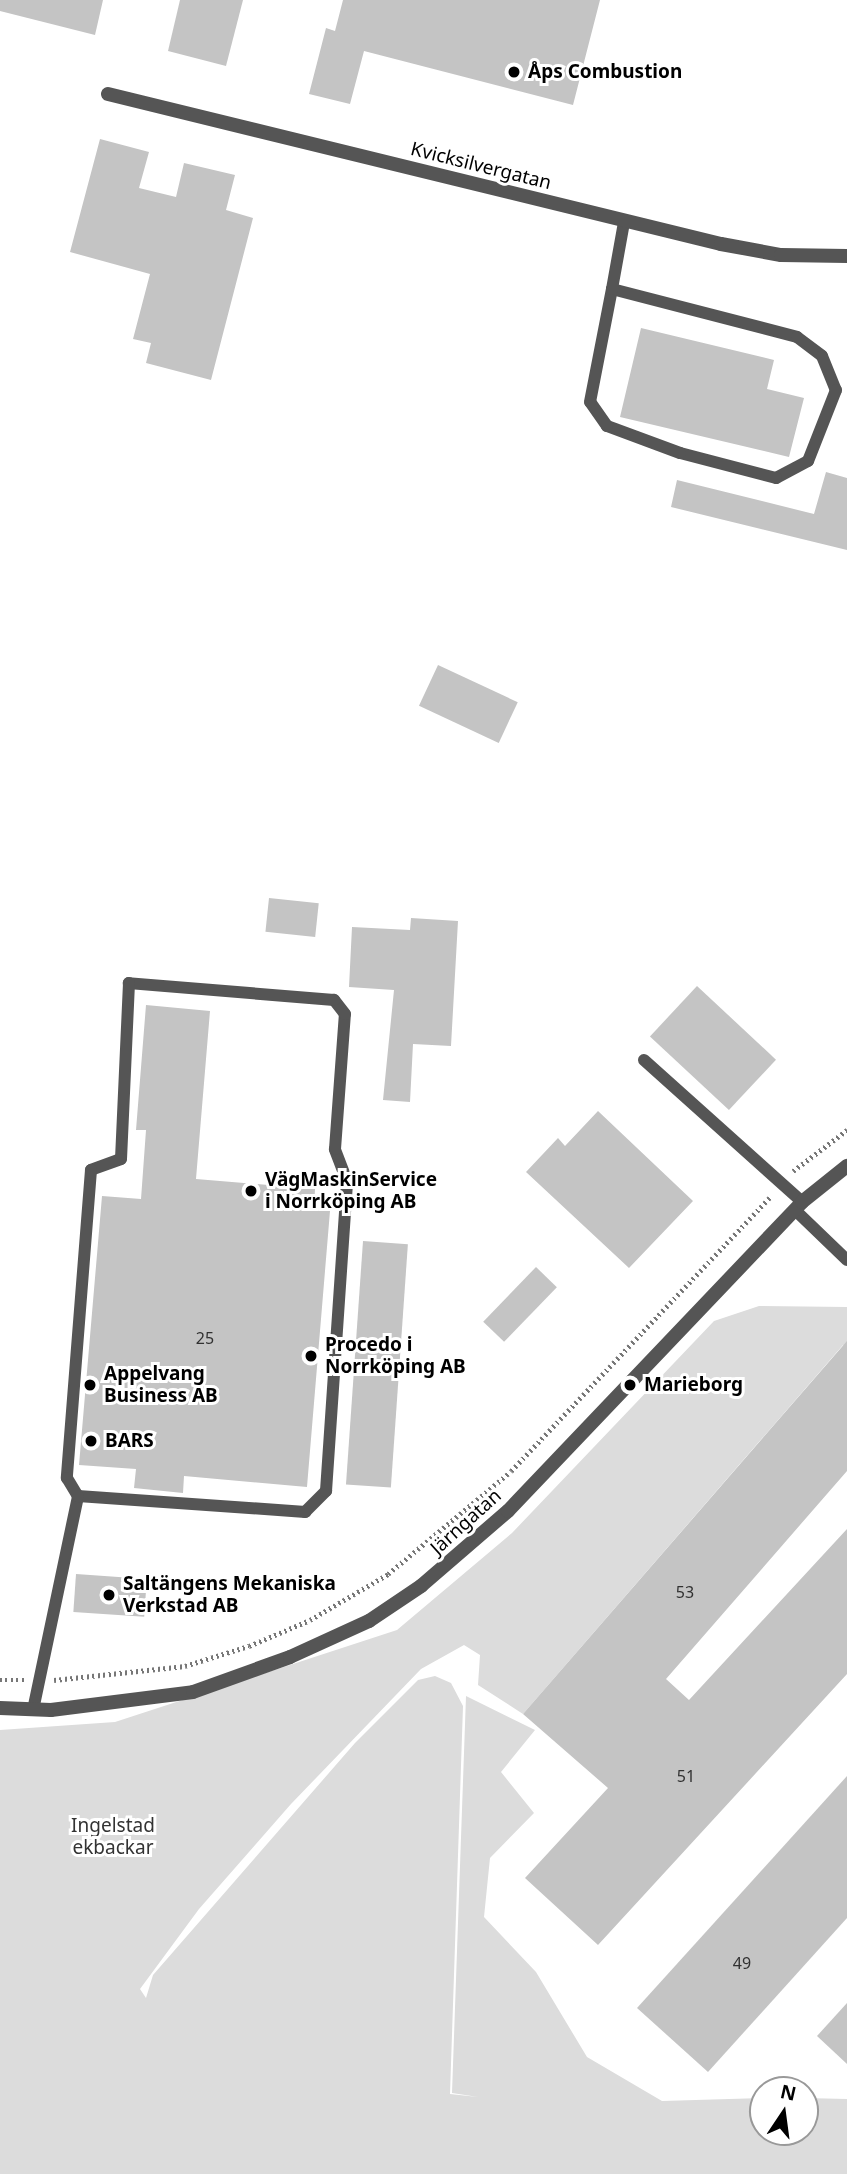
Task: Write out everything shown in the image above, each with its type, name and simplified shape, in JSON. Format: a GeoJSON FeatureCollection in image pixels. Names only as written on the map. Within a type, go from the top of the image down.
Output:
{"type":"FeatureCollection","features":[{"type":"Feature","properties":{"kind":"street","name":"Kvicksilvergatan"},"geometry":{"type":"LineString","coordinates":[[108,94],[624,222],[781,255],[847,256]]}},
{"type":"Feature","properties":{"kind":"street","name":"Järngatan"},"geometry":{"type":"LineString","coordinates":[[0,1708],[33,1710],[193,1692],[290,1657],[379,1614],[421,1586],[508,1511],[799,1206],[847,1166]]}},
{"type":"Feature","properties":{"kind":"lane"},"geometry":{"type":"LineString","coordinates":[[611,289],[797,337],[822,356],[836,390],[808,460],[776,478],[680,453],[607,426],[590,402],[611,289],[624,222]]}},
{"type":"Feature","properties":{"kind":"lane"},"geometry":{"type":"LineString","coordinates":[[33,1710],[78,1496],[67,1478],[91,1170],[121,1159],[129,983],[334,1000],[345,1014],[335,1149],[347,1181],[326,1492],[305,1512],[78,1496]]}},
{"type":"Feature","properties":{"kind":"lane"},"geometry":{"type":"LineString","coordinates":[[644,1060],[781,1184],[847,1260]]}},
{"type":"Feature","properties":{"kind":"path"},"geometry":{"type":"LineString","coordinates":[[0,1680],[140,1673],[250,1646],[310,1620],[388,1574],[511,1471],[807,1156],[847,1130]]}},
{"type":"Feature","properties":{"kind":"green space","name":"Ingelstad ekbackar"},"geometry":{"type":"Polygon","coordinates":[[[759,1306],[847,1307],[847,1348],[843,1345],[523,1714],[478,1685],[480,1655],[464,1645],[421,1669],[291,1804],[199,1909],[140,1989],[146,1998],[153,1975],[355,1743],[418,1680],[435,1676],[451,1683],[463,1706],[450,2094],[478,2097],[452,2093],[466,1696],[535,1730],[501,1772],[534,1813],[490,1858],[484,1917],[536,1972],[587,2057],[662,2101],[749,2098],[749,2146],[819,2146],[819,2098],[847,2099],[847,2174],[0,2174],[0,1730],[115,1722],[397,1630],[512,1533],[714,1321],[759,1306]]]}},
{"type":"Feature","properties":{"kind":"building"},"geometry":{"type":"Polygon","coordinates":[[[0,0],[103,0],[95,35],[0,11],[0,0]]]}},
{"type":"Feature","properties":{"kind":"building"},"geometry":{"type":"Polygon","coordinates":[[[180,0],[243,0],[226,66],[168,51],[180,0]]]}},
{"type":"Feature","properties":{"kind":"building","name":"Åps Combustion"},"geometry":{"type":"Polygon","coordinates":[[[343,0],[600,0],[573,105],[364,51],[350,104],[309,94],[326,28],[335,31],[343,0]]]}},
{"type":"Feature","properties":{"kind":"building"},"geometry":{"type":"Polygon","coordinates":[[[100,139],[149,152],[139,188],[176,197],[184,163],[235,175],[226,210],[253,218],[211,380],[146,363],[151,343],[133,339],[150,274],[70,252],[100,139]]]}},
{"type":"Feature","properties":{"kind":"building"},"geometry":{"type":"Polygon","coordinates":[[[641,328],[774,360],[767,389],[804,398],[789,457],[620,417],[641,328]]]}},
{"type":"Feature","properties":{"kind":"building"},"geometry":{"type":"Polygon","coordinates":[[[826,472],[847,478],[847,550],[671,507],[677,480],[814,514],[826,472]]]}},
{"type":"Feature","properties":{"kind":"building"},"geometry":{"type":"Polygon","coordinates":[[[438,665],[518,702],[499,743],[419,706],[438,665]]]}},
{"type":"Feature","properties":{"kind":"building"},"geometry":{"type":"Polygon","coordinates":[[[269,898],[319,903],[315,937],[265,932],[269,898]]]}},
{"type":"Feature","properties":{"kind":"building"},"geometry":{"type":"Polygon","coordinates":[[[411,918],[458,921],[451,1046],[413,1044],[410,1102],[383,1100],[394,990],[349,987],[352,927],[410,930],[411,918]]]}},
{"type":"Feature","properties":{"kind":"building"},"geometry":{"type":"Polygon","coordinates":[[[697,986],[776,1060],[729,1110],[650,1036],[697,986]]]}},
{"type":"Feature","properties":{"kind":"building"},"geometry":{"type":"Polygon","coordinates":[[[146,1005],[210,1011],[196,1179],[315,1189],[314,1210],[330,1211],[307,1487],[184,1476],[183,1493],[134,1488],[136,1469],[79,1465],[102,1196],[141,1199],[146,1130],[136,1130],[146,1005]]]}},
{"type":"Feature","properties":{"kind":"building"},"geometry":{"type":"Polygon","coordinates":[[[598,1111],[693,1201],[629,1268],[526,1172],[558,1138],[565,1146],[598,1111]]]}},
{"type":"Feature","properties":{"kind":"building"},"geometry":{"type":"Polygon","coordinates":[[[363,1241],[408,1244],[391,1488],[346,1484],[363,1241]]]}},
{"type":"Feature","properties":{"kind":"building"},"geometry":{"type":"Polygon","coordinates":[[[536,1267],[557,1287],[504,1342],[483,1322],[536,1267]]]}},
{"type":"Feature","properties":{"kind":"building"},"geometry":{"type":"Polygon","coordinates":[[[847,1341],[847,1471],[666,1679],[689,1700],[847,1529],[847,1674],[598,1945],[525,1878],[608,1788],[523,1714],[847,1341]]]}},
{"type":"Feature","properties":{"kind":"building"},"geometry":{"type":"Polygon","coordinates":[[[76,1574],[147,1579],[144,1617],[73,1612],[76,1574]]]}},
{"type":"Feature","properties":{"kind":"building"},"geometry":{"type":"Polygon","coordinates":[[[847,1776],[847,1918],[708,2072],[637,2008],[847,1776]]]}},
{"type":"Feature","properties":{"kind":"building"},"geometry":{"type":"Polygon","coordinates":[[[847,2003],[847,2064],[817,2036],[847,2003]]]}},
{"type":"Feature","properties":{"kind":"place","name":"Åps Combustion"},"geometry":{"type":"Point","coordinates":[514,72]}},
{"type":"Feature","properties":{"kind":"place","name":"VägMaskinService i Norrköping AB"},"geometry":{"type":"Point","coordinates":[251,1191]}},
{"type":"Feature","properties":{"kind":"place","name":"Procedo i Norrköping AB"},"geometry":{"type":"Point","coordinates":[311,1356]}},
{"type":"Feature","properties":{"kind":"place","name":"Appelvang Business AB"},"geometry":{"type":"Point","coordinates":[90,1385]}},
{"type":"Feature","properties":{"kind":"place","name":"Marieborg"},"geometry":{"type":"Point","coordinates":[630,1385]}},
{"type":"Feature","properties":{"kind":"place","name":"BARS"},"geometry":{"type":"Point","coordinates":[91,1441]}},
{"type":"Feature","properties":{"kind":"place","name":"Saltängens Mekaniska Verkstad AB"},"geometry":{"type":"Point","coordinates":[109,1595]}}]}
